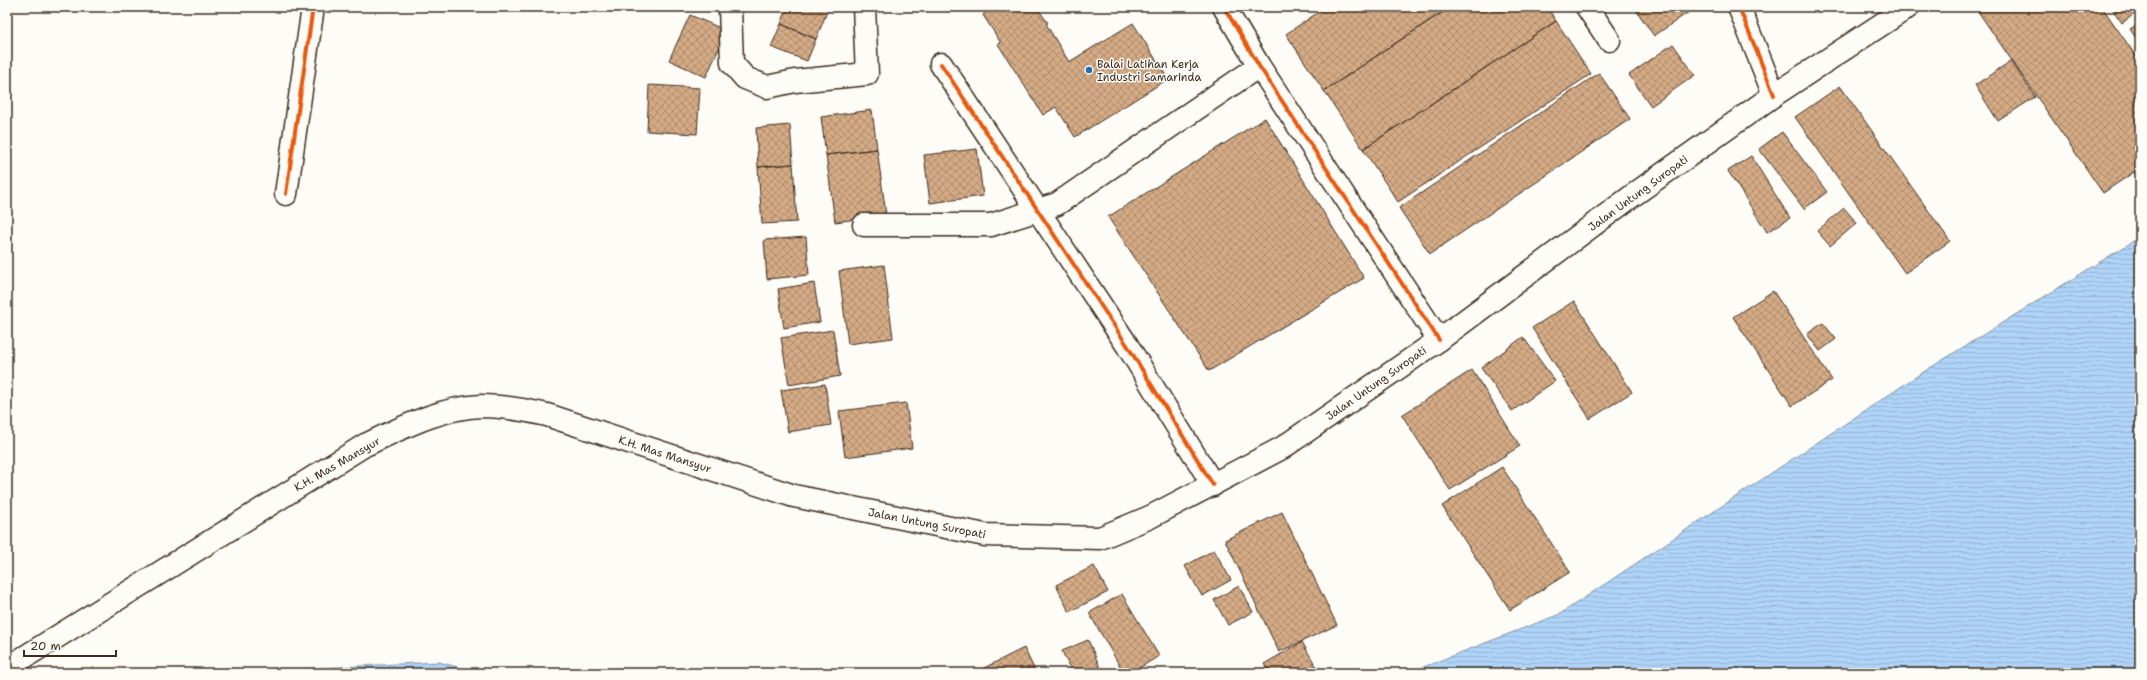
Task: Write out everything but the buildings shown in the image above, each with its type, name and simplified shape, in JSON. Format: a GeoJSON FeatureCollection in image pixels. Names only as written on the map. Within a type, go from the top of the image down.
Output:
{"type":"FeatureCollection","features":[{"type":"Feature","properties":{"kind":"main road"},"geometry":{"type":"LineString","coordinates":[[286,194],[313,7]]}},
{"type":"Feature","properties":{"kind":"main road"},"geometry":{"type":"LineString","coordinates":[[730,7],[732,63],[745,78],[767,87],[795,81],[866,74],[864,7]]}},
{"type":"Feature","properties":{"kind":"main road"},"geometry":{"type":"LineString","coordinates":[[1224,7],[1260,66],[1438,340]]}},
{"type":"Feature","properties":{"kind":"main road"},"geometry":{"type":"LineString","coordinates":[[1587,7],[1609,40]]}},
{"type":"Feature","properties":{"kind":"main road"},"geometry":{"type":"LineString","coordinates":[[1739,7],[1774,95]]}},
{"type":"Feature","properties":{"kind":"main road","name":"Jalan Untung Suropati"},"geometry":{"type":"LineString","coordinates":[[794,496],[985,535],[1100,538],[1150,517],[1282,448],[1438,340],[1632,196],[1774,95],[1908,7]]}},
{"type":"Feature","properties":{"kind":"main road"},"geometry":{"type":"LineString","coordinates":[[941,64],[1127,345],[1213,485]]}},
{"type":"Feature","properties":{"kind":"main road"},"geometry":{"type":"LineString","coordinates":[[864,225],[991,226],[1057,204],[1260,66]]}},
{"type":"Feature","properties":{"kind":"main road","name":"K.H. Mas Mansyur"},"geometry":{"type":"LineString","coordinates":[[7,668],[365,445],[426,418],[452,410],[480,406],[514,408],[547,414],[794,496]]}},
{"type":"Feature","properties":{"kind":"water"},"geometry":{"type":"Polygon","coordinates":[[[2140,237],[2140,673],[1408,673],[1560,614],[1917,376],[2140,237]]]}},
{"type":"Feature","properties":{"kind":"water"},"geometry":{"type":"Polygon","coordinates":[[[439,662],[479,673],[288,673],[299,669],[439,662]]]}},
{"type":"Feature","properties":{"kind":"cycle path"},"geometry":{"type":"LineString","coordinates":[[286,194],[313,7]]}},
{"type":"Feature","properties":{"kind":"cycle path"},"geometry":{"type":"LineString","coordinates":[[1224,7],[1259,66],[1439,340]]}},
{"type":"Feature","properties":{"kind":"cycle path"},"geometry":{"type":"LineString","coordinates":[[1739,7],[1774,95]]}},
{"type":"Feature","properties":{"kind":"cycle path"},"geometry":{"type":"LineString","coordinates":[[941,64],[1127,345],[1213,485]]}},
{"type":"Feature","properties":{"kind":"place","name":"Balai Latihan Kerja Industri Samarinda"},"geometry":{"type":"Point","coordinates":[1089,70]}}]}
